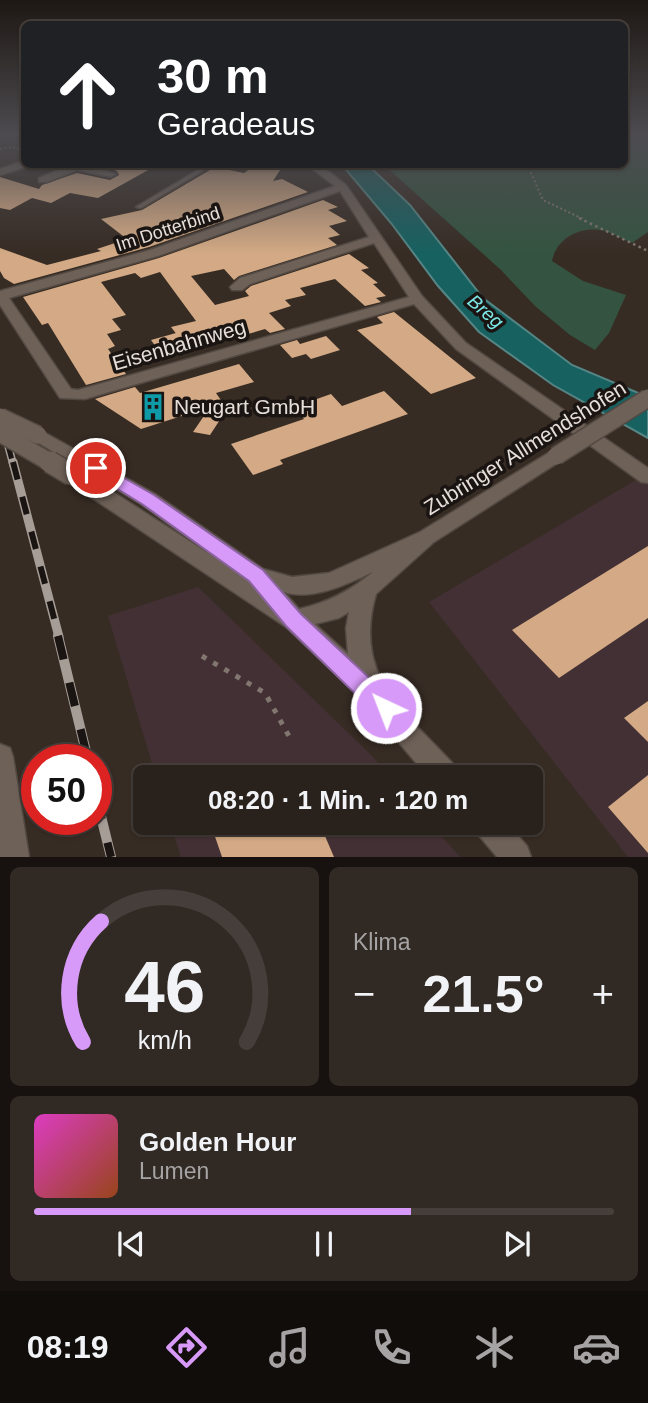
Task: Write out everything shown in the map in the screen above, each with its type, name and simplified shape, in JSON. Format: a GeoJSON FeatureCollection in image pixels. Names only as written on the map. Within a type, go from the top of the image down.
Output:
{"type":"FeatureCollection","features":[{"type":"Feature","properties":{"kind":"street"},"geometry":{"type":"LineString","coordinates":[[43,180],[55,174]]}},
{"type":"Feature","properties":{"kind":"street"},"geometry":{"type":"LineString","coordinates":[[328,174],[342,187],[417,299],[461,346],[648,477]]}},
{"type":"Feature","properties":{"kind":"street","name":"Im Dotterbind"},"geometry":{"type":"LineString","coordinates":[[1,295],[155,253],[342,187]]}},
{"type":"Feature","properties":{"kind":"street"},"geometry":{"type":"LineString","coordinates":[[237,287],[245,281],[375,239]]}},
{"type":"Feature","properties":{"kind":"street","name":"Eisenbahnweg"},"geometry":{"type":"LineString","coordinates":[[1,295],[66,394],[79,395],[417,299]]}},
{"type":"Feature","properties":{"kind":"street","name":"Zubringer Allmendshofen"},"geometry":{"type":"LineString","coordinates":[[426,537],[648,398]]}},
{"type":"Feature","properties":{"kind":"street"},"geometry":{"type":"LineString","coordinates":[[0,417],[38,435],[148,499],[256,575],[294,620],[371,691],[436,765]]}},
{"type":"Feature","properties":{"kind":"street"},"geometry":{"type":"LineString","coordinates":[[0,433],[72,475],[294,620],[331,611],[366,590],[426,537]]}},
{"type":"Feature","properties":{"kind":"street"},"geometry":{"type":"LineString","coordinates":[[256,575],[292,586],[332,581],[426,537]]}},
{"type":"Feature","properties":{"kind":"street"},"geometry":{"type":"LineString","coordinates":[[366,590],[357,617],[356,637],[360,663],[371,691]]}},
{"type":"Feature","properties":{"kind":"street"},"geometry":{"type":"LineString","coordinates":[[0,757],[14,857]]}},
{"type":"Feature","properties":{"kind":"street"},"geometry":{"type":"LineString","coordinates":[[497,835],[516,857]]}},
{"type":"Feature","properties":{"kind":"lane"},"geometry":{"type":"LineString","coordinates":[[139,207],[195,174]]}},
{"type":"Feature","properties":{"kind":"path"},"geometry":{"type":"LineString","coordinates":[[531,174],[543,200],[648,251]]}},
{"type":"Feature","properties":{"kind":"path"},"geometry":{"type":"LineString","coordinates":[[202,656],[265,693],[289,738]]}},
{"type":"Feature","properties":{"kind":"shaded area"},"geometry":{"type":"Polygon","coordinates":[[[648,473],[648,857],[628,857],[429,602],[648,473]]]}},
{"type":"Feature","properties":{"kind":"shaded area"},"geometry":{"type":"Polygon","coordinates":[[[198,587],[380,765],[152,765],[108,616],[198,587]]]}},
{"type":"Feature","properties":{"kind":"shaded area"},"geometry":{"type":"Polygon","coordinates":[[[174,835],[441,835],[460,857],[181,857],[174,835]]]}},
{"type":"Feature","properties":{"kind":"green space"},"geometry":{"type":"Polygon","coordinates":[[[394,174],[648,174],[648,232],[632,243],[604,231],[583,231],[569,236],[554,254],[552,261],[583,281],[626,295],[609,333],[595,350],[570,335],[535,306],[501,270],[394,174]]]}},
{"type":"Feature","properties":{"kind":"water","name":"Breg"},"geometry":{"type":"Polygon","coordinates":[[[350,174],[377,174],[410,205],[483,298],[572,365],[648,397],[648,438],[553,385],[479,332],[438,286],[391,223],[350,174]]]}},
{"type":"Feature","properties":{"kind":"building"},"geometry":{"type":"Polygon","coordinates":[[[74,174],[110,180],[119,175],[141,174],[98,198],[70,193],[51,203],[32,198],[10,210],[0,208],[0,177],[39,189],[42,185],[74,174]]]}},
{"type":"Feature","properties":{"kind":"building"},"geometry":{"type":"Polygon","coordinates":[[[203,174],[278,174],[273,181],[282,179],[308,192],[149,247],[14,284],[4,278],[0,271],[0,248],[47,265],[101,251],[97,249],[127,239],[101,219],[142,210],[203,174]]]}},
{"type":"Feature","properties":{"kind":"building"},"geometry":{"type":"Polygon","coordinates":[[[323,200],[338,207],[328,210],[347,221],[329,226],[340,235],[328,238],[337,245],[239,276],[234,280],[224,269],[191,276],[215,305],[249,296],[245,291],[251,286],[349,254],[369,268],[361,270],[378,283],[373,284],[386,296],[376,298],[381,302],[365,306],[335,279],[300,288],[306,295],[285,300],[291,306],[269,313],[285,329],[270,333],[265,329],[238,337],[230,328],[181,340],[186,347],[161,354],[151,340],[176,333],[171,327],[196,321],[160,272],[141,278],[135,273],[101,282],[126,315],[112,319],[121,330],[107,334],[115,346],[108,349],[126,374],[86,385],[48,323],[42,325],[23,297],[159,258],[323,200]]]}},
{"type":"Feature","properties":{"kind":"building"},"geometry":{"type":"Polygon","coordinates":[[[394,312],[476,378],[431,394],[357,330],[383,323],[377,317],[394,312]]]}},
{"type":"Feature","properties":{"kind":"building"},"geometry":{"type":"Polygon","coordinates":[[[326,336],[340,350],[311,359],[306,354],[292,358],[280,345],[297,340],[300,344],[326,336]]]}},
{"type":"Feature","properties":{"kind":"building"},"geometry":{"type":"Polygon","coordinates":[[[239,364],[254,382],[216,393],[227,409],[210,435],[193,432],[210,407],[141,429],[95,399],[135,387],[140,393],[239,364]]]}},
{"type":"Feature","properties":{"kind":"building"},"geometry":{"type":"Polygon","coordinates":[[[384,391],[408,414],[280,460],[283,464],[253,475],[231,444],[304,419],[294,407],[331,394],[342,406],[384,391]]]}},
{"type":"Feature","properties":{"kind":"building"},"geometry":{"type":"Polygon","coordinates":[[[648,546],[648,618],[559,678],[512,630],[648,546]]]}},
{"type":"Feature","properties":{"kind":"building"},"geometry":{"type":"Polygon","coordinates":[[[648,701],[648,742],[624,718],[648,701]]]}},
{"type":"Feature","properties":{"kind":"building"},"geometry":{"type":"Polygon","coordinates":[[[648,775],[648,853],[608,807],[648,775]]]}},
{"type":"Feature","properties":{"kind":"building"},"geometry":{"type":"Polygon","coordinates":[[[214,835],[325,835],[334,857],[222,857],[214,835]]]}},
{"type":"Feature","properties":{"kind":"railway"},"geometry":{"type":"LineString","coordinates":[[0,415],[13,464]]}},
{"type":"Feature","properties":{"kind":"railway"},"geometry":{"type":"LineString","coordinates":[[13,462],[59,637]]}},
{"type":"Feature","properties":{"kind":"railway"},"geometry":{"type":"LineString","coordinates":[[58,636],[84,744]]}},
{"type":"Feature","properties":{"kind":"railway"},"geometry":{"type":"LineString","coordinates":[[106,835],[111,857]]}},
{"type":"Feature","properties":{"kind":"place","name":"Neugart GmbH"},"geometry":{"type":"Point","coordinates":[153,407]}},
{"type":"Feature","properties":{"kind":"route"},"geometry":{"type":"LineString","coordinates":[[96,468],[148,499],[256,575],[294,620],[386,708]]}}]}
